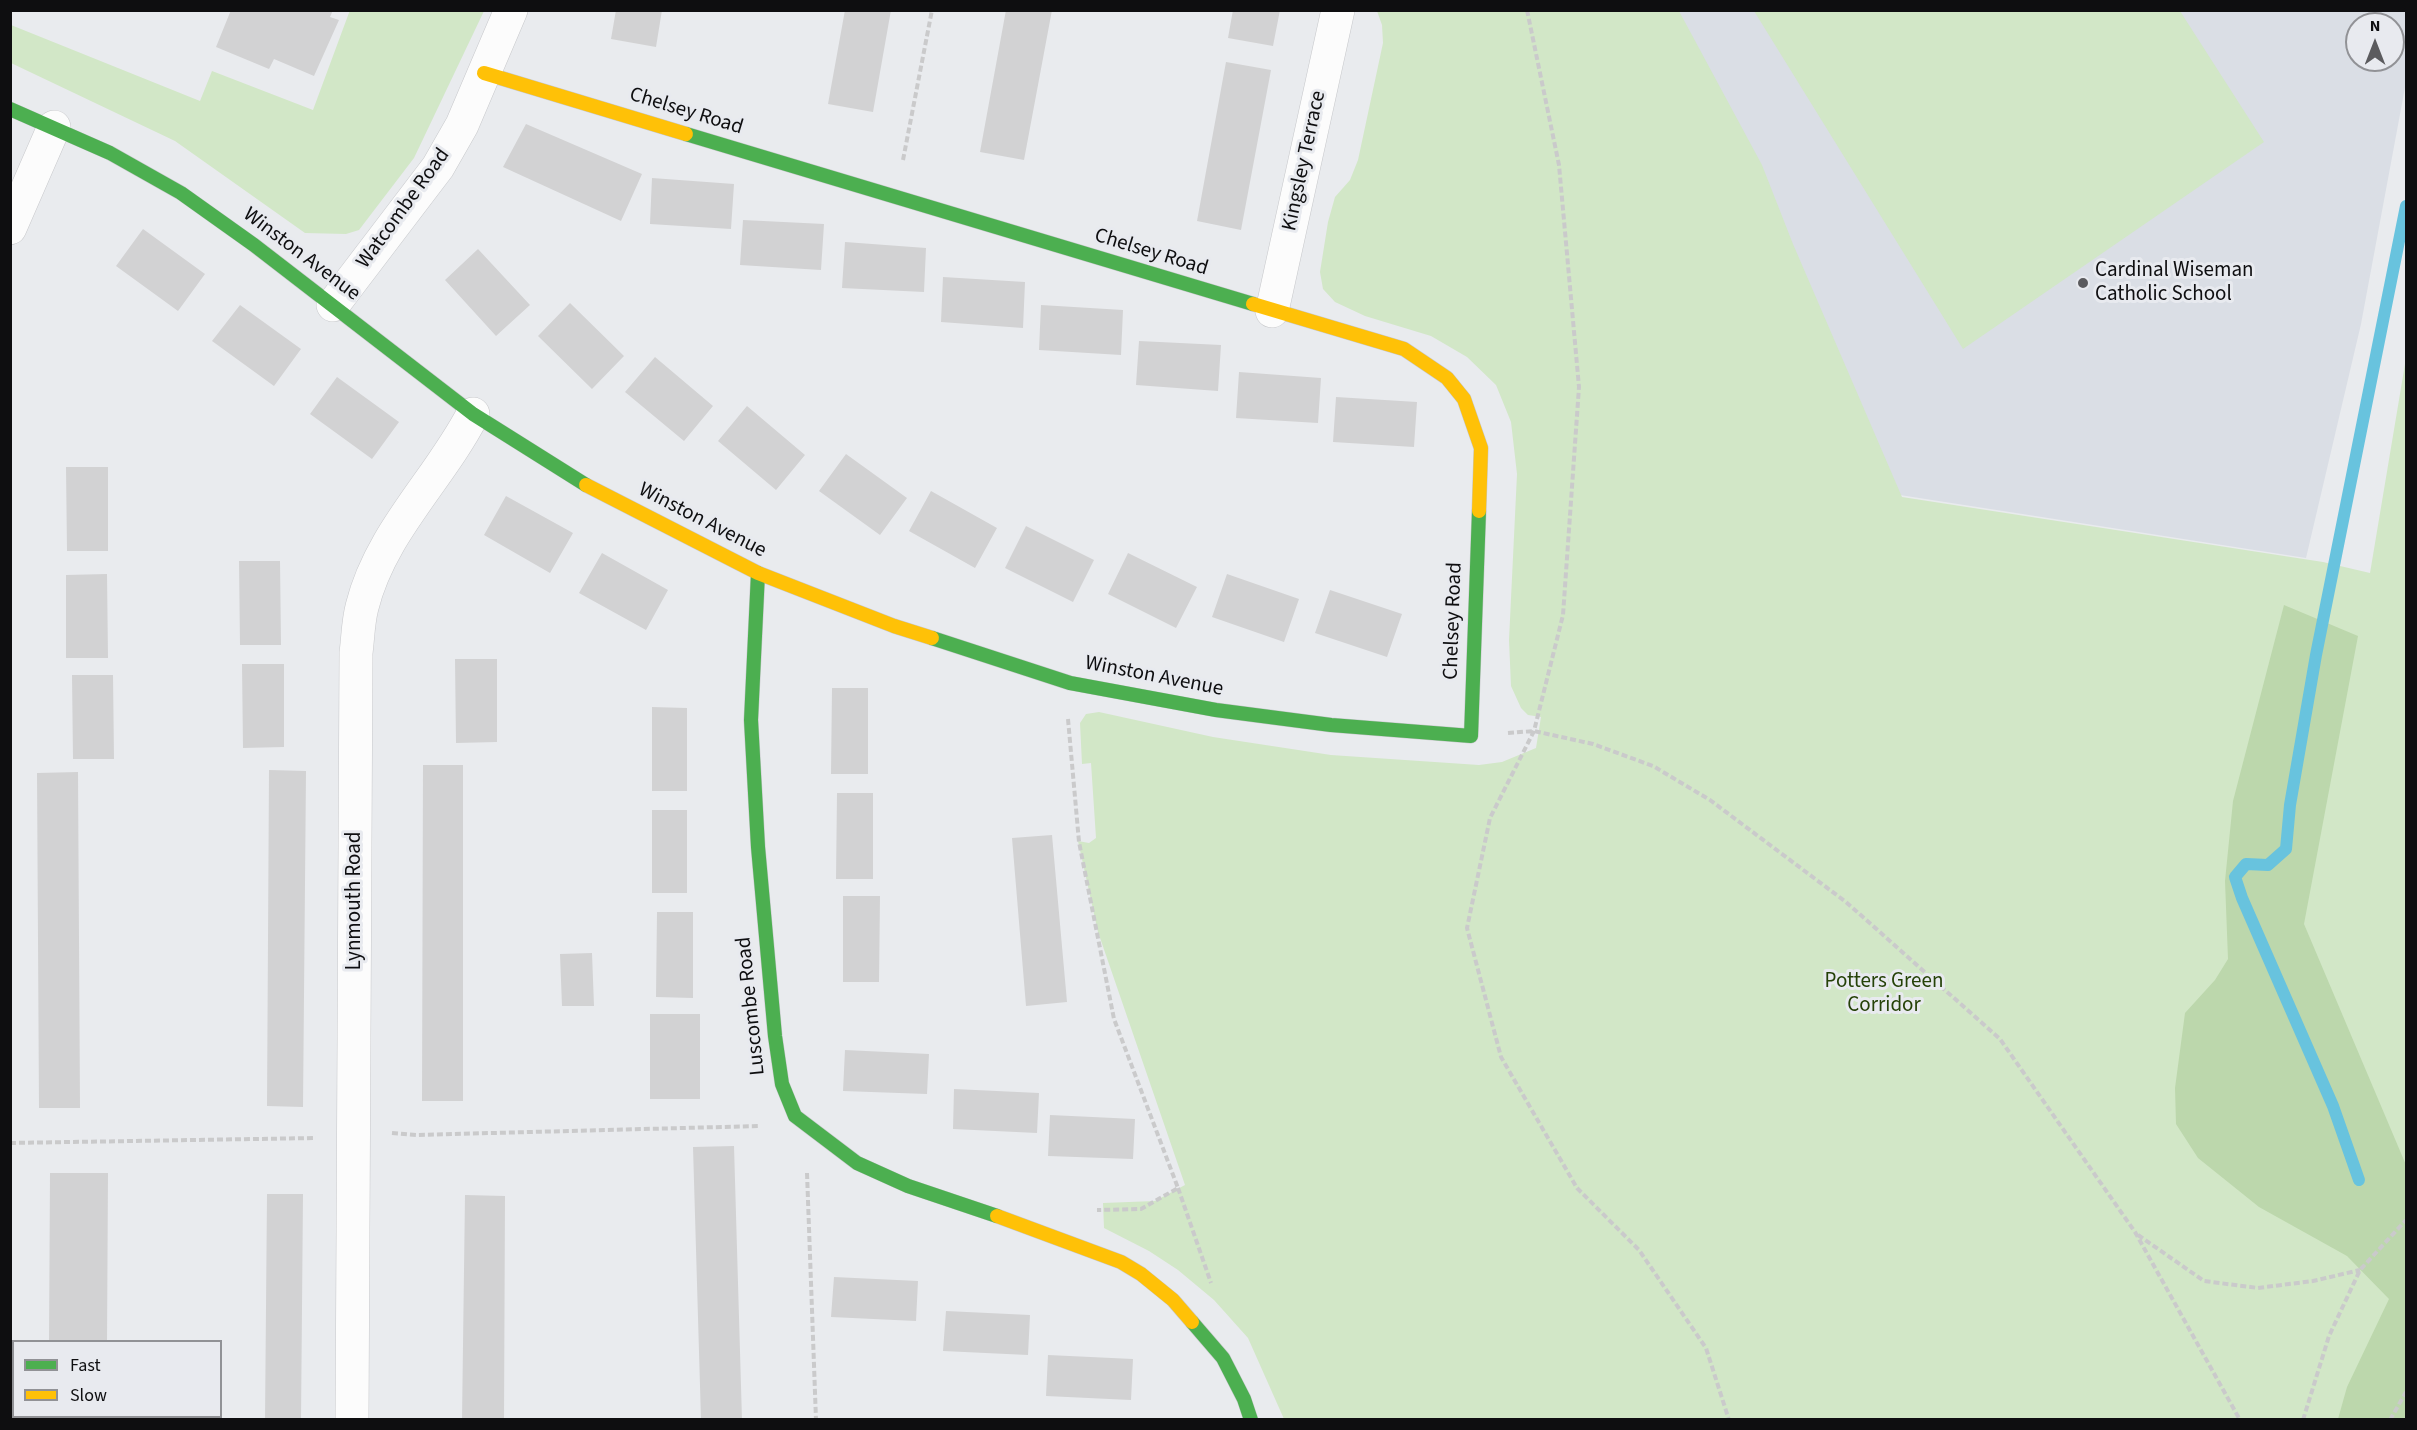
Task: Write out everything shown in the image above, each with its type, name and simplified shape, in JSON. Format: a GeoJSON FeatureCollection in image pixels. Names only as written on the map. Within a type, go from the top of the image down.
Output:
{"type":"FeatureCollection","features":[{"type":"Feature","properties":{"kind":"street","name":"Watcombe Road"},"geometry":{"type":"LineString","coordinates":[[333,305],[438,167],[462,125],[511,10]]}},
{"type":"Feature","properties":{"kind":"street","name":"Kingsley Terrace"},"geometry":{"type":"LineString","coordinates":[[1272,311],[1338,10]]}},
{"type":"Feature","properties":{"kind":"street","name":"Chelsey Road"},"geometry":{"type":"LineString","coordinates":[[484,73],[1404,349],[1437,368],[1460,389],[1473,417],[1481,448],[1471,736]]}},
{"type":"Feature","properties":{"kind":"street","name":"Winston Avenue"},"geometry":{"type":"LineString","coordinates":[[10,109],[54,127],[149,173],[254,245],[473,414],[570,476],[758,573],[894,626],[1070,683],[1216,710],[1331,725],[1471,736]]}},
{"type":"Feature","properties":{"kind":"street"},"geometry":{"type":"LineString","coordinates":[[10,228],[54,127]]}},
{"type":"Feature","properties":{"kind":"street","name":"Lynmouth Road"},"geometry":{"type":"LineString","coordinates":[[352,1419],[356,653],[362,607],[379,561],[410,507],[462,435],[473,414]]}},
{"type":"Feature","properties":{"kind":"street","name":"Luscombe Road"},"geometry":{"type":"LineString","coordinates":[[758,573],[751,720],[758,847],[775,1036],[782,1084],[795,1116],[857,1163],[908,1186],[995,1215],[1121,1262],[1140,1274],[1173,1300],[1223,1358],[1244,1399],[1251,1419]]}},
{"type":"Feature","properties":{"kind":"path"},"geometry":{"type":"LineString","coordinates":[[890,195],[902,163],[932,10]]}},
{"type":"Feature","properties":{"kind":"path"},"geometry":{"type":"LineString","coordinates":[[1527,10],[1559,165],[1579,387],[1563,615],[1534,732],[1490,818],[1467,928],[1501,1057],[1576,1188],[1639,1250],[1706,1348],[1729,1419]]}},
{"type":"Feature","properties":{"kind":"path"},"geometry":{"type":"LineString","coordinates":[[1070,683],[1067,709],[1079,842],[1114,1019],[1178,1188],[1215,1296],[1202,1331]]}},
{"type":"Feature","properties":{"kind":"path"},"geometry":{"type":"LineString","coordinates":[[1471,736],[1534,732],[1593,744],[1653,766],[1710,800],[1846,902],[2000,1039],[2135,1232],[2240,1419]]}},
{"type":"Feature","properties":{"kind":"path"},"geometry":{"type":"LineString","coordinates":[[10,1143],[322,1138],[377,1132],[416,1135],[808,1127],[816,1419]]}},
{"type":"Feature","properties":{"kind":"path"},"geometry":{"type":"LineString","coordinates":[[1069,1243],[1078,1211],[1141,1209],[1178,1188]]}},
{"type":"Feature","properties":{"kind":"path"},"geometry":{"type":"LineString","coordinates":[[2303,1419],[2329,1336],[2360,1270],[2406,1220]]}},
{"type":"Feature","properties":{"kind":"path"},"geometry":{"type":"LineString","coordinates":[[2135,1232],[2204,1281],[2258,1288],[2313,1281],[2360,1270]]}},
{"type":"Feature","properties":{"kind":"path"},"geometry":{"type":"LineString","coordinates":[[2391,1419],[2406,1392]]}},
{"type":"Feature","properties":{"kind":"shaded area","name":"Cardinal Wiseman Catholic School"},"geometry":{"type":"Polygon","coordinates":[[[1668,11],[2406,11],[2406,82],[2361,324],[2306,558],[1887,493],[1668,11]]]}},
{"type":"Feature","properties":{"kind":"green space"},"geometry":{"type":"Polygon","coordinates":[[[350,10],[484,11],[414,158],[359,230],[346,234],[305,233],[175,141],[11,63],[11,25],[200,101],[212,71],[313,110],[350,10]]]}},
{"type":"Feature","properties":{"kind":"green space","name":"Potters Green Corridor"},"geometry":{"type":"Polygon","coordinates":[[[1377,11],[1679,11],[1762,165],[1793,244],[1902,497],[2323,562],[2370,573],[2406,358],[2406,1419],[1284,1419],[1248,1338],[1214,1300],[1178,1270],[1149,1251],[1104,1228],[1103,1203],[1155,1201],[1185,1185],[1098,932],[1078,841],[1089,843],[1096,838],[1091,763],[1082,764],[1080,723],[1086,714],[1099,712],[1213,737],[1331,755],[1479,765],[1502,762],[1536,748],[1541,717],[1528,715],[1521,708],[1511,686],[1509,640],[1517,474],[1511,422],[1496,385],[1467,357],[1431,336],[1365,316],[1335,302],[1323,289],[1320,272],[1328,222],[1335,197],[1350,180],[1358,160],[1383,43],[1382,25],[1377,11]]]}},
{"type":"Feature","properties":{"kind":"green space"},"geometry":{"type":"Polygon","coordinates":[[[1754,11],[2180,11],[2264,142],[1963,349],[1754,11]]]}},
{"type":"Feature","properties":{"kind":"green space"},"geometry":{"type":"Polygon","coordinates":[[[2284,605],[2358,636],[2304,924],[2406,1165],[2406,1419],[2338,1419],[2347,1387],[2389,1299],[2347,1256],[2259,1207],[2198,1158],[2176,1124],[2175,1088],[2185,1013],[2215,980],[2228,959],[2225,881],[2233,801],[2284,605]]]}},
{"type":"Feature","properties":{"kind":"building"},"geometry":{"type":"Polygon","coordinates":[[[231,10],[333,10],[330,17],[339,20],[314,76],[274,59],[269,69],[216,47],[231,10]]]}},
{"type":"Feature","properties":{"kind":"building"},"geometry":{"type":"Polygon","coordinates":[[[616,10],[662,10],[656,47],[611,39],[616,10]]]}},
{"type":"Feature","properties":{"kind":"building"},"geometry":{"type":"Polygon","coordinates":[[[845,10],[891,10],[873,112],[828,104],[845,10]]]}},
{"type":"Feature","properties":{"kind":"building"},"geometry":{"type":"Polygon","coordinates":[[[1006,10],[1052,10],[1024,160],[980,152],[1006,10]]]}},
{"type":"Feature","properties":{"kind":"building"},"geometry":{"type":"Polygon","coordinates":[[[1233,10],[1280,10],[1273,46],[1228,38],[1233,10]]]}},
{"type":"Feature","properties":{"kind":"building"},"geometry":{"type":"Polygon","coordinates":[[[1226,62],[1271,70],[1241,230],[1197,221],[1226,62]]]}},
{"type":"Feature","properties":{"kind":"building"},"geometry":{"type":"Polygon","coordinates":[[[526,124],[642,174],[621,221],[503,167],[526,124]]]}},
{"type":"Feature","properties":{"kind":"building"},"geometry":{"type":"Polygon","coordinates":[[[652,178],[734,184],[731,229],[650,224],[652,178]]]}},
{"type":"Feature","properties":{"kind":"building"},"geometry":{"type":"Polygon","coordinates":[[[743,220],[824,224],[821,270],[740,265],[743,220]]]}},
{"type":"Feature","properties":{"kind":"building"},"geometry":{"type":"Polygon","coordinates":[[[143,229],[205,274],[178,311],[116,266],[143,229]]]}},
{"type":"Feature","properties":{"kind":"building"},"geometry":{"type":"Polygon","coordinates":[[[845,242],[926,248],[924,292],[842,288],[845,242]]]}},
{"type":"Feature","properties":{"kind":"building"},"geometry":{"type":"Polygon","coordinates":[[[478,249],[530,305],[496,336],[445,280],[478,249]]]}},
{"type":"Feature","properties":{"kind":"building"},"geometry":{"type":"Polygon","coordinates":[[[943,277],[1025,282],[1023,328],[941,322],[943,277]]]}},
{"type":"Feature","properties":{"kind":"building"},"geometry":{"type":"Polygon","coordinates":[[[570,303],[624,356],[592,389],[538,336],[570,303]]]}},
{"type":"Feature","properties":{"kind":"building"},"geometry":{"type":"Polygon","coordinates":[[[240,305],[301,349],[274,386],[212,341],[240,305]]]}},
{"type":"Feature","properties":{"kind":"building"},"geometry":{"type":"Polygon","coordinates":[[[1041,305],[1123,310],[1121,355],[1039,350],[1041,305]]]}},
{"type":"Feature","properties":{"kind":"building"},"geometry":{"type":"Polygon","coordinates":[[[1139,341],[1221,345],[1218,391],[1136,385],[1139,341]]]}},
{"type":"Feature","properties":{"kind":"building"},"geometry":{"type":"Polygon","coordinates":[[[655,357],[713,406],[684,441],[625,392],[655,357]]]}},
{"type":"Feature","properties":{"kind":"building"},"geometry":{"type":"Polygon","coordinates":[[[1239,372],[1321,378],[1318,423],[1236,418],[1239,372]]]}},
{"type":"Feature","properties":{"kind":"building"},"geometry":{"type":"Polygon","coordinates":[[[337,377],[399,422],[372,459],[310,414],[337,377]]]}},
{"type":"Feature","properties":{"kind":"building"},"geometry":{"type":"Polygon","coordinates":[[[1336,397],[1417,402],[1414,447],[1333,442],[1336,397]]]}},
{"type":"Feature","properties":{"kind":"building"},"geometry":{"type":"Polygon","coordinates":[[[747,406],[805,455],[776,490],[718,441],[747,406]]]}},
{"type":"Feature","properties":{"kind":"building"},"geometry":{"type":"Polygon","coordinates":[[[846,454],[907,498],[880,535],[819,491],[846,454]]]}},
{"type":"Feature","properties":{"kind":"building"},"geometry":{"type":"Polygon","coordinates":[[[66,467],[108,467],[108,551],[67,551],[66,467]]]}},
{"type":"Feature","properties":{"kind":"building"},"geometry":{"type":"Polygon","coordinates":[[[931,491],[997,528],[975,568],[909,531],[931,491]]]}},
{"type":"Feature","properties":{"kind":"building"},"geometry":{"type":"Polygon","coordinates":[[[506,496],[573,533],[550,573],[484,535],[506,496]]]}},
{"type":"Feature","properties":{"kind":"building"},"geometry":{"type":"Polygon","coordinates":[[[1026,526],[1094,560],[1073,602],[1005,568],[1026,526]]]}},
{"type":"Feature","properties":{"kind":"building"},"geometry":{"type":"Polygon","coordinates":[[[602,553],[668,590],[646,630],[579,593],[602,553]]]}},
{"type":"Feature","properties":{"kind":"building"},"geometry":{"type":"Polygon","coordinates":[[[1128,553],[1197,587],[1176,628],[1108,594],[1128,553]]]}},
{"type":"Feature","properties":{"kind":"building"},"geometry":{"type":"Polygon","coordinates":[[[239,561],[280,561],[281,645],[240,645],[239,561]]]}},
{"type":"Feature","properties":{"kind":"building"},"geometry":{"type":"Polygon","coordinates":[[[107,574],[108,658],[66,658],[66,575],[107,574]]]}},
{"type":"Feature","properties":{"kind":"building"},"geometry":{"type":"Polygon","coordinates":[[[1227,574],[1299,599],[1284,642],[1212,617],[1227,574]]]}},
{"type":"Feature","properties":{"kind":"building"},"geometry":{"type":"Polygon","coordinates":[[[1330,590],[1402,614],[1387,657],[1315,633],[1330,590]]]}},
{"type":"Feature","properties":{"kind":"building"},"geometry":{"type":"Polygon","coordinates":[[[455,659],[497,659],[497,742],[456,743],[455,659]]]}},
{"type":"Feature","properties":{"kind":"building"},"geometry":{"type":"Polygon","coordinates":[[[242,664],[284,664],[284,747],[243,748],[242,664]]]}},
{"type":"Feature","properties":{"kind":"building"},"geometry":{"type":"Polygon","coordinates":[[[72,675],[113,675],[114,759],[73,759],[72,675]]]}},
{"type":"Feature","properties":{"kind":"building"},"geometry":{"type":"Polygon","coordinates":[[[832,688],[868,688],[868,774],[831,774],[832,688]]]}},
{"type":"Feature","properties":{"kind":"building"},"geometry":{"type":"Polygon","coordinates":[[[652,707],[687,708],[687,791],[652,791],[652,707]]]}},
{"type":"Feature","properties":{"kind":"building"},"geometry":{"type":"Polygon","coordinates":[[[423,765],[463,765],[463,1101],[422,1101],[423,765]]]}},
{"type":"Feature","properties":{"kind":"building"},"geometry":{"type":"Polygon","coordinates":[[[269,770],[306,771],[303,1107],[267,1106],[269,770]]]}},
{"type":"Feature","properties":{"kind":"building"},"geometry":{"type":"Polygon","coordinates":[[[78,772],[80,1108],[39,1108],[37,773],[78,772]]]}},
{"type":"Feature","properties":{"kind":"building"},"geometry":{"type":"Polygon","coordinates":[[[837,793],[873,793],[873,879],[836,879],[837,793]]]}},
{"type":"Feature","properties":{"kind":"building"},"geometry":{"type":"Polygon","coordinates":[[[652,810],[687,810],[687,893],[652,893],[652,810]]]}},
{"type":"Feature","properties":{"kind":"building"},"geometry":{"type":"Polygon","coordinates":[[[1052,835],[1067,1002],[1026,1006],[1012,838],[1052,835]]]}},
{"type":"Feature","properties":{"kind":"building"},"geometry":{"type":"Polygon","coordinates":[[[843,896],[880,896],[879,982],[843,982],[843,896]]]}},
{"type":"Feature","properties":{"kind":"building"},"geometry":{"type":"Polygon","coordinates":[[[657,912],[693,912],[693,998],[656,997],[657,912]]]}},
{"type":"Feature","properties":{"kind":"building"},"geometry":{"type":"Polygon","coordinates":[[[592,953],[594,1006],[562,1006],[560,954],[592,953]]]}},
{"type":"Feature","properties":{"kind":"building"},"geometry":{"type":"Polygon","coordinates":[[[650,1014],[700,1014],[700,1099],[650,1099],[650,1014]]]}},
{"type":"Feature","properties":{"kind":"building"},"geometry":{"type":"Polygon","coordinates":[[[845,1050],[929,1054],[927,1094],[843,1091],[845,1050]]]}},
{"type":"Feature","properties":{"kind":"building"},"geometry":{"type":"Polygon","coordinates":[[[954,1089],[1039,1093],[1037,1133],[953,1129],[954,1089]]]}},
{"type":"Feature","properties":{"kind":"building"},"geometry":{"type":"Polygon","coordinates":[[[1050,1115],[1135,1119],[1133,1159],[1048,1156],[1050,1115]]]}},
{"type":"Feature","properties":{"kind":"building"},"geometry":{"type":"Polygon","coordinates":[[[734,1146],[742,1420],[701,1420],[693,1147],[734,1146]]]}},
{"type":"Feature","properties":{"kind":"building"},"geometry":{"type":"Polygon","coordinates":[[[50,1173],[108,1173],[107,1340],[49,1340],[50,1173]]]}},
{"type":"Feature","properties":{"kind":"building"},"geometry":{"type":"Polygon","coordinates":[[[267,1194],[303,1194],[301,1420],[265,1420],[267,1194]]]}},
{"type":"Feature","properties":{"kind":"building"},"geometry":{"type":"Polygon","coordinates":[[[465,1195],[505,1196],[504,1420],[462,1420],[465,1195]]]}},
{"type":"Feature","properties":{"kind":"building"},"geometry":{"type":"Polygon","coordinates":[[[834,1277],[918,1281],[916,1321],[831,1317],[834,1277]]]}},
{"type":"Feature","properties":{"kind":"building"},"geometry":{"type":"Polygon","coordinates":[[[946,1311],[1030,1315],[1028,1355],[943,1351],[946,1311]]]}},
{"type":"Feature","properties":{"kind":"building"},"geometry":{"type":"Polygon","coordinates":[[[1048,1355],[1133,1359],[1131,1400],[1046,1396],[1048,1355]]]}},
{"type":"Feature","properties":{"kind":"building"},"geometry":{"type":"Polygon","coordinates":[[[48,1418],[106,1418],[106,1420],[48,1420],[48,1418]]]}},
{"type":"Feature","properties":{"kind":"waterway"},"geometry":{"type":"LineString","coordinates":[[2359,1180],[2333,1106],[2242,898],[2235,877],[2246,864],[2268,865],[2286,849],[2290,805],[2316,655],[2406,206]]}},
{"type":"Feature","properties":{"kind":"traffic: fast"},"geometry":{"type":"LineString","coordinates":[[10,109],[110,153],[181,193],[254,245],[473,414],[586,485]]}},
{"type":"Feature","properties":{"kind":"traffic: fast"},"geometry":{"type":"LineString","coordinates":[[686,134],[1253,304]]}},
{"type":"Feature","properties":{"kind":"traffic: fast"},"geometry":{"type":"LineString","coordinates":[[932,638],[1070,683],[1216,710],[1331,725],[1471,736],[1479,511]]}},
{"type":"Feature","properties":{"kind":"traffic: fast"},"geometry":{"type":"LineString","coordinates":[[758,573],[751,720],[758,847],[775,1036],[782,1084],[795,1116],[857,1163],[908,1186],[997,1216]]}},
{"type":"Feature","properties":{"kind":"traffic: fast"},"geometry":{"type":"LineString","coordinates":[[1192,1322],[1223,1358],[1244,1399],[1251,1420]]}},
{"type":"Feature","properties":{"kind":"traffic: slow"},"geometry":{"type":"LineString","coordinates":[[484,73],[686,134]]}},
{"type":"Feature","properties":{"kind":"traffic: slow"},"geometry":{"type":"LineString","coordinates":[[1253,304],[1404,349],[1447,378],[1464,399],[1481,448],[1479,511]]}},
{"type":"Feature","properties":{"kind":"traffic: slow"},"geometry":{"type":"LineString","coordinates":[[586,485],[758,573],[894,626],[932,638]]}},
{"type":"Feature","properties":{"kind":"traffic: slow"},"geometry":{"type":"LineString","coordinates":[[997,1216],[1121,1262],[1141,1274],[1173,1300],[1192,1322]]}},
{"type":"Feature","properties":{"kind":"place","name":"Cardinal Wiseman Catholic School"},"geometry":{"type":"Point","coordinates":[2083,283]}}]}
